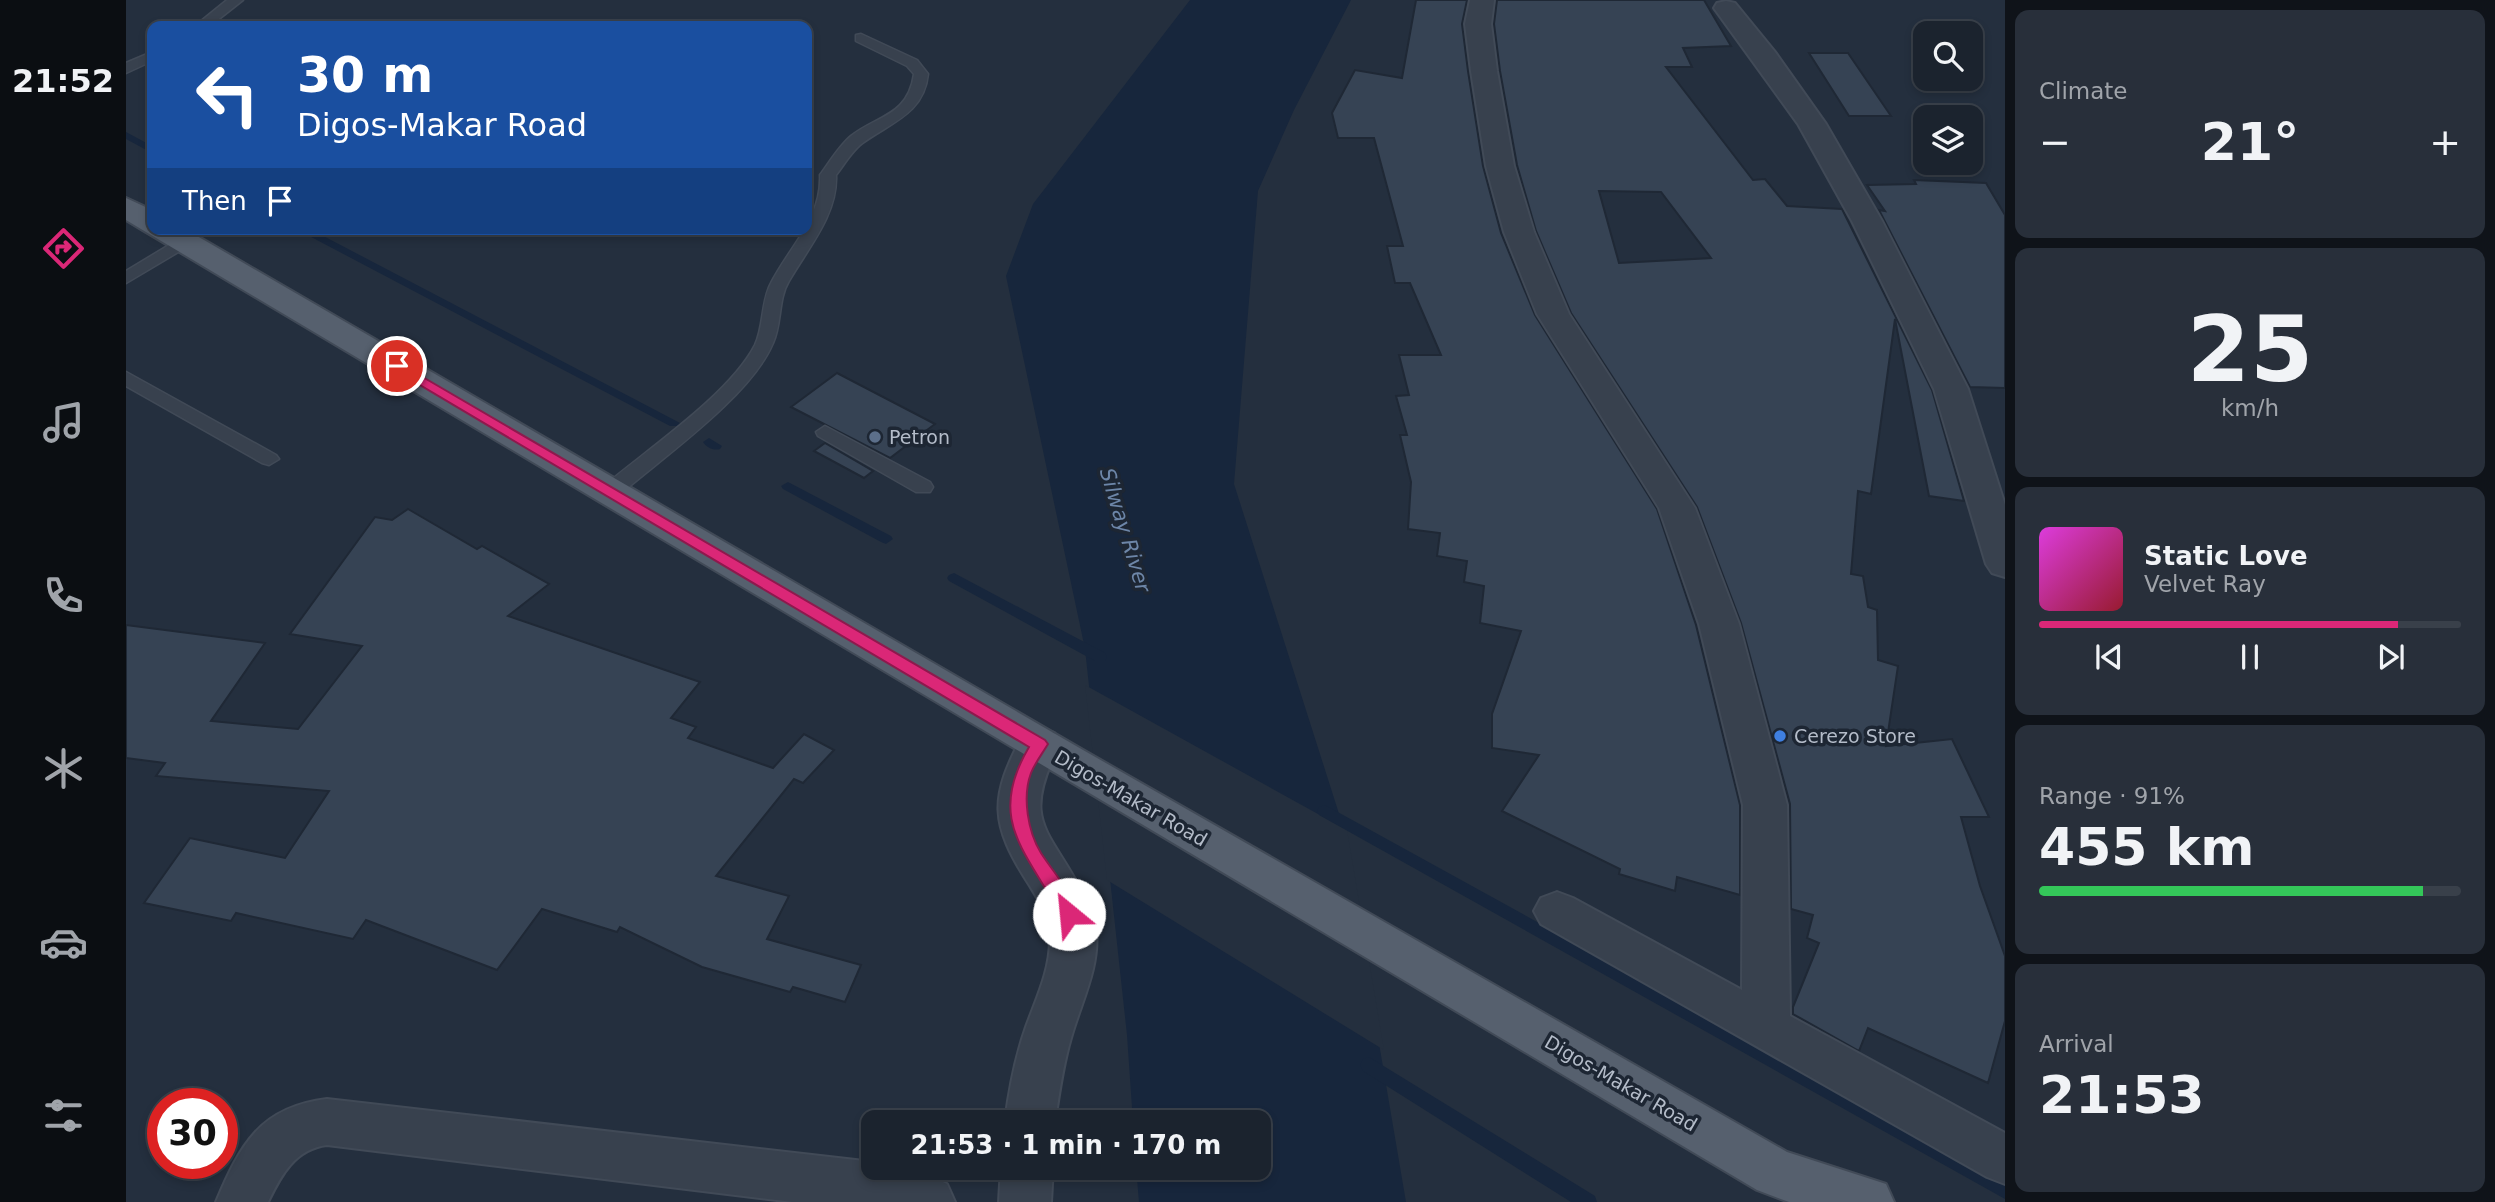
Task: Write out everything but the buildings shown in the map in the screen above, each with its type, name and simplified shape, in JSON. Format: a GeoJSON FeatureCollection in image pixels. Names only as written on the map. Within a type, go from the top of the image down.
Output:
{"type":"FeatureCollection","features":[{"type":"Feature","properties":{"kind":"main road"},"geometry":{"type":"LineString","coordinates":[[126,207],[147,220]]}},
{"type":"Feature","properties":{"kind":"main road","name":"Digos-Makar Road"},"geometry":{"type":"LineString","coordinates":[[174,235],[1054,753],[1659,1105],[1790,1187],[1868,1202]]}},
{"type":"Feature","properties":{"kind":"street"},"geometry":{"type":"LineString","coordinates":[[1482,0],[1478,24],[1484,71],[1500,166],[1519,232],[1553,314],[1677,508],[1718,624],[1765,805],[1766,1027]]}},
{"type":"Feature","properties":{"kind":"street"},"geometry":{"type":"LineString","coordinates":[[1726,8],[1766,58],[1812,124],[1879,245],[1951,389],[2005,564]]}},
{"type":"Feature","properties":{"kind":"street"},"geometry":{"type":"LineString","coordinates":[[1031,1110],[1035,1080],[1072,958],[1073,928],[1064,899],[1032,854],[1021,828],[1018,798],[1022,774],[1054,753]]}},
{"type":"Feature","properties":{"kind":"street"},"geometry":{"type":"LineString","coordinates":[[1558,911],[2005,1160]]}},
{"type":"Feature","properties":{"kind":"street"},"geometry":{"type":"LineString","coordinates":[[242,1202],[257,1170],[287,1132],[307,1124],[327,1122],[907,1191],[929,1202]]}},
{"type":"Feature","properties":{"kind":"street"},"geometry":{"type":"LineString","coordinates":[[1025,1202],[1026,1180]]}},
{"type":"Feature","properties":{"kind":"lane"},"geometry":{"type":"LineString","coordinates":[[209,21],[236,0]]}},
{"type":"Feature","properties":{"kind":"lane"},"geometry":{"type":"LineString","coordinates":[[812,230],[829,194],[828,175],[856,140],[896,118],[919,90],[921,74],[912,63],[861,38]]}},
{"type":"Feature","properties":{"kind":"lane"},"geometry":{"type":"LineString","coordinates":[[126,69],[147,59]]}},
{"type":"Feature","properties":{"kind":"lane"},"geometry":{"type":"LineString","coordinates":[[126,278],[174,235]]}},
{"type":"Feature","properties":{"kind":"lane"},"geometry":{"type":"LineString","coordinates":[[611,491],[743,379],[765,342],[778,285],[809,235]]}},
{"type":"Feature","properties":{"kind":"lane"},"geometry":{"type":"LineString","coordinates":[[126,378],[269,459]]}},
{"type":"Feature","properties":{"kind":"lane"},"geometry":{"type":"LineString","coordinates":[[825,432],[923,487]]}},
{"type":"Feature","properties":{"kind":"water","name":"Silway River"},"geometry":{"type":"Polygon","coordinates":[[[1190,0],[1351,0],[1294,110],[1258,191],[1234,484],[1341,820],[1406,1202],[1139,1202],[1137,1180],[1271,1180],[1271,1110],[1132,1110],[1127,1035],[1085,649],[1006,276],[1033,204],[1190,0]]]}},
{"type":"Feature","properties":{"kind":"pier"},"geometry":{"type":"Polygon","coordinates":[[[1085,685],[1347,830],[1384,1050],[1107,880],[1085,685]]]}},
{"type":"Feature","properties":{"kind":"waterway"},"geometry":{"type":"LineString","coordinates":[[126,135],[147,147]]}},
{"type":"Feature","properties":{"kind":"waterway"},"geometry":{"type":"LineString","coordinates":[[313,235],[674,423]]}},
{"type":"Feature","properties":{"kind":"waterway"},"geometry":{"type":"LineString","coordinates":[[709,442],[716,446]]}},
{"type":"Feature","properties":{"kind":"waterway"},"geometry":{"type":"LineString","coordinates":[[788,486],[886,539]]}},
{"type":"Feature","properties":{"kind":"waterway"},"geometry":{"type":"LineString","coordinates":[[954,578],[1100,657]]}},
{"type":"Feature","properties":{"kind":"waterway"},"geometry":{"type":"LineString","coordinates":[[1325,811],[2005,1190]]}},
{"type":"Feature","properties":{"kind":"waterway"},"geometry":{"type":"LineString","coordinates":[[1369,1065],[1588,1202]]}},
{"type":"Feature","properties":{"kind":"place","name":"Petron"},"geometry":{"type":"Point","coordinates":[875,437]}},
{"type":"Feature","properties":{"kind":"place","name":"Cerezo Store"},"geometry":{"type":"Point","coordinates":[1780,736]}},
{"type":"Feature","properties":{"kind":"route"},"geometry":{"type":"LineString","coordinates":[[397,366],[1039,744],[1022,774],[1018,798],[1021,828],[1032,854],[1064,899],[1069,914]]}}]}
